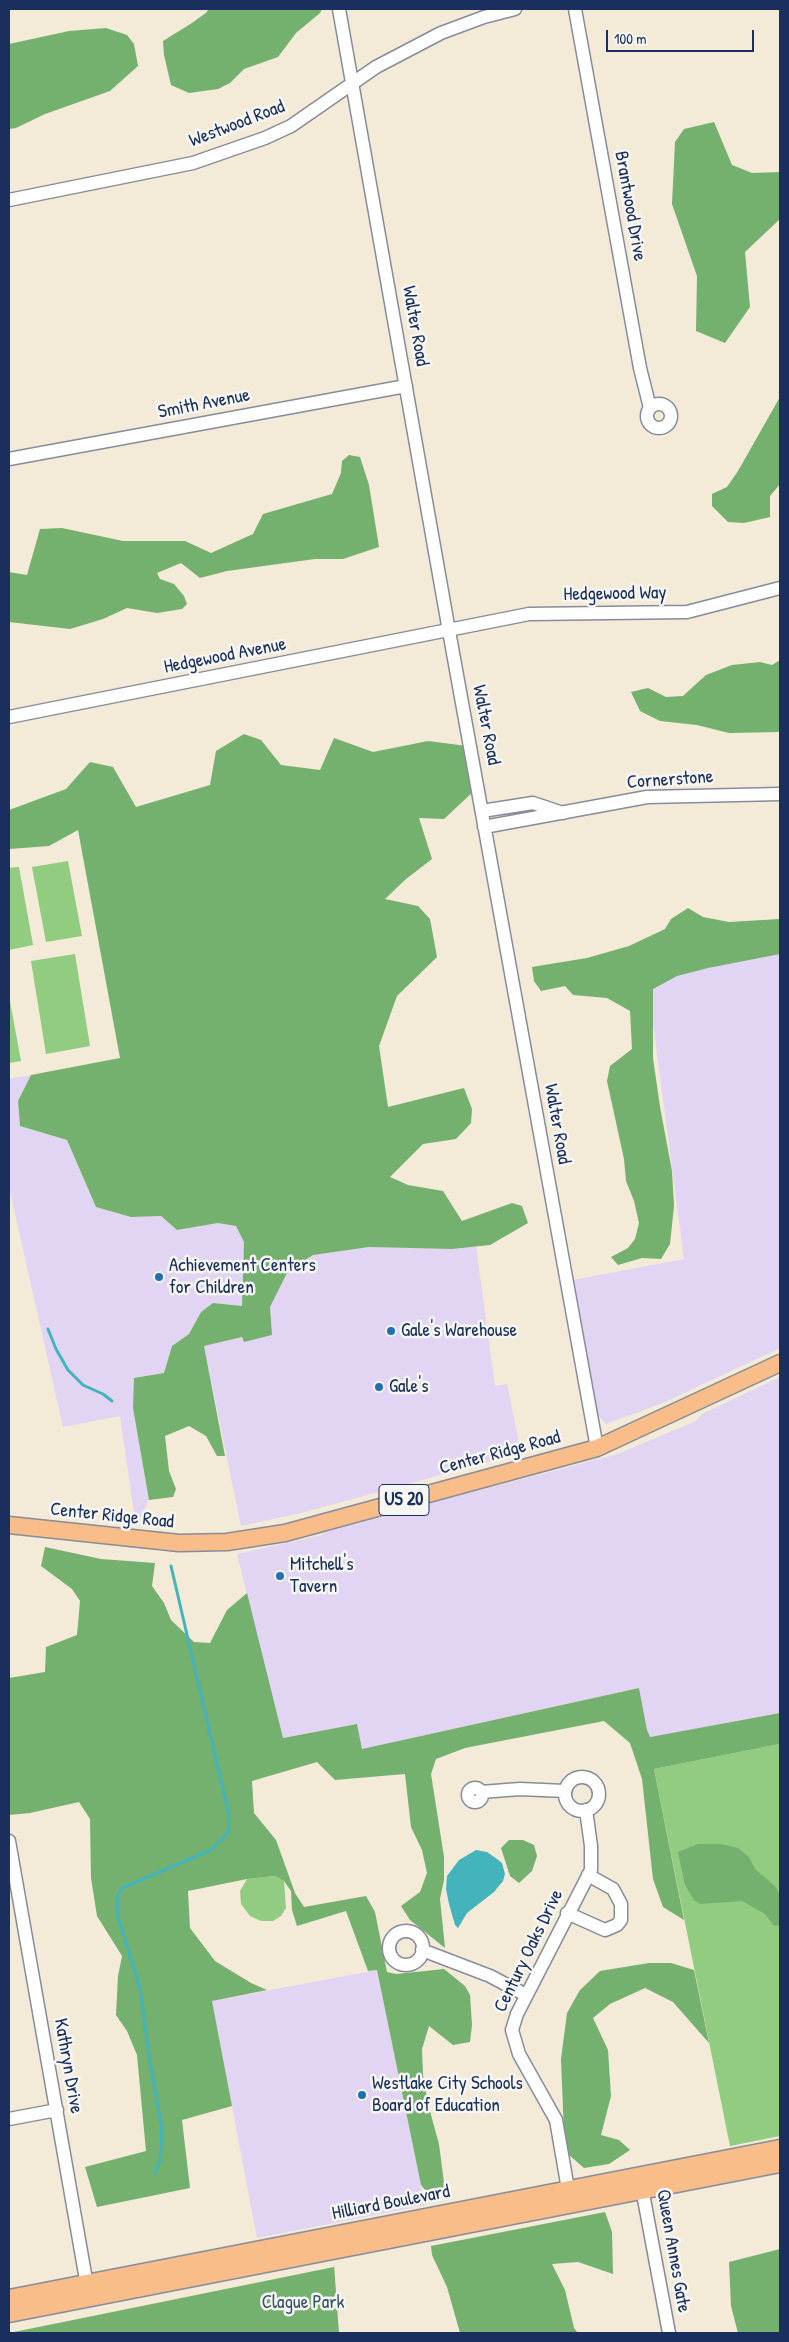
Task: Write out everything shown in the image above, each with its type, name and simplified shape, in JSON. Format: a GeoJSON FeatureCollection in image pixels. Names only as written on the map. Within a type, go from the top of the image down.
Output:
{"type":"FeatureCollection","features":[{"type":"Feature","properties":{"kind":"main road","name":"Center Ridge Road"},"geometry":{"type":"LineString","coordinates":[[9,1525],[179,1543],[248,1540],[285,1533],[597,1448],[780,1363]]}},
{"type":"Feature","properties":{"kind":"main road","name":"Hilliard Boulevard"},"geometry":{"type":"LineString","coordinates":[[9,2298],[88,2291],[641,2183],[780,2148]]}},
{"type":"Feature","properties":{"kind":"main road","name":"Hilliard Boulevard"},"geometry":{"type":"LineString","coordinates":[[9,2314],[88,2291],[568,2189],[641,2183],[780,2164]]}},
{"type":"Feature","properties":{"kind":"street","name":"Walter Road"},"geometry":{"type":"LineString","coordinates":[[339,9],[484,827],[597,1448]]}},
{"type":"Feature","properties":{"kind":"street","name":"Westwood Road"},"geometry":{"type":"LineString","coordinates":[[9,200],[193,162],[227,152],[291,126],[352,86],[376,67],[441,33],[484,17],[514,9]]}},
{"type":"Feature","properties":{"kind":"street","name":"Brantwood Drive"},"geometry":{"type":"LineString","coordinates":[[575,9],[640,368],[650,408]]}},
{"type":"Feature","properties":{"kind":"street","name":"Smith Avenue"},"geometry":{"type":"LineString","coordinates":[[9,459],[406,386]]}},
{"type":"Feature","properties":{"kind":"street","name":"Hedgewood Way"},"geometry":{"type":"LineString","coordinates":[[449,631],[529,614],[687,612],[780,588]]}},
{"type":"Feature","properties":{"kind":"street","name":"Hedgewood Avenue"},"geometry":{"type":"LineString","coordinates":[[9,717],[449,631]]}},
{"type":"Feature","properties":{"kind":"street","name":"Cornerstone"},"geometry":{"type":"LineString","coordinates":[[484,827],[647,797],[780,794]]}},
{"type":"Feature","properties":{"kind":"street","name":"Cornerstone"},"geometry":{"type":"LineString","coordinates":[[482,811],[533,803],[563,813]]}},
{"type":"Feature","properties":{"kind":"street"},"geometry":{"type":"LineString","coordinates":[[579,1777],[591,1779],[597,1785],[599,1794],[594,1806],[586,1810],[575,1809],[567,1801],[565,1791],[573,1780],[579,1777]]}},
{"type":"Feature","properties":{"kind":"street"},"geometry":{"type":"LineString","coordinates":[[481,1792],[520,1789],[565,1791]]}},
{"type":"Feature","properties":{"kind":"street","name":"Century Oaks Drive"},"geometry":{"type":"LineString","coordinates":[[568,2189],[556,2120],[519,2054],[512,2030],[526,1995],[588,1875],[592,1857],[586,1810]]}},
{"type":"Feature","properties":{"kind":"street","name":"Kathryn Drive"},"geometry":{"type":"LineString","coordinates":[[9,1841],[88,2291]]}},
{"type":"Feature","properties":{"kind":"street"},"geometry":{"type":"LineString","coordinates":[[568,1913],[605,1930],[617,1925],[621,1920],[622,1908],[613,1889],[588,1875]]}},
{"type":"Feature","properties":{"kind":"street"},"geometry":{"type":"LineString","coordinates":[[422,1950],[490,1976],[526,1995]]}},
{"type":"Feature","properties":{"kind":"street"},"geometry":{"type":"LineString","coordinates":[[9,2119],[56,2110]]}},
{"type":"Feature","properties":{"kind":"street","name":"Queen Annes Gate"},"geometry":{"type":"LineString","coordinates":[[641,2183],[669,2333]]}},
{"type":"Feature","properties":{"kind":"shaded area"},"geometry":{"type":"Polygon","coordinates":[[[780,948],[780,1348],[663,1403],[606,1424],[596,1413],[573,1280],[684,1259],[647,977],[780,948]]]}},
{"type":"Feature","properties":{"kind":"shaded area"},"geometry":{"type":"Polygon","coordinates":[[[31,1075],[18,1101],[20,1126],[67,1140],[96,1207],[131,1217],[161,1216],[177,1230],[218,1223],[236,1226],[244,1242],[242,1306],[213,1303],[201,1312],[189,1334],[172,1347],[164,1373],[140,1377],[133,1408],[149,1500],[136,1526],[120,1416],[63,1427],[9,1187],[9,1079],[31,1075]]]}},
{"type":"Feature","properties":{"kind":"shaded area"},"geometry":{"type":"Polygon","coordinates":[[[476,1246],[495,1386],[507,1384],[521,1453],[301,1513],[241,1526],[204,1346],[242,1337],[244,1342],[272,1335],[270,1307],[288,1271],[313,1255],[369,1247],[452,1249],[476,1246]]]}},
{"type":"Feature","properties":{"kind":"shaded area"},"geometry":{"type":"Polygon","coordinates":[[[780,1377],[780,1713],[650,1737],[639,1688],[362,1749],[357,1724],[282,1738],[237,1554],[323,1535],[323,1533],[439,1501],[618,1454],[696,1421],[702,1414],[780,1377]]]}},
{"type":"Feature","properties":{"kind":"shaded area"},"geometry":{"type":"Polygon","coordinates":[[[377,1970],[425,2205],[257,2238],[212,2001],[377,1970]]]}},
{"type":"Feature","properties":{"kind":"green space"},"geometry":{"type":"Polygon","coordinates":[[[208,9],[322,9],[320,13],[296,33],[278,57],[244,69],[230,83],[218,89],[189,93],[171,85],[164,55],[163,41],[192,23],[207,12],[208,9]]]}},
{"type":"Feature","properties":{"kind":"green space"},"geometry":{"type":"Polygon","coordinates":[[[106,28],[127,35],[134,44],[138,66],[110,91],[45,114],[16,128],[9,129],[9,44],[69,31],[106,28]]]}},
{"type":"Feature","properties":{"kind":"green space"},"geometry":{"type":"Polygon","coordinates":[[[714,122],[732,165],[752,173],[780,172],[780,219],[745,252],[750,307],[725,343],[696,331],[697,276],[672,204],[675,142],[684,129],[714,122]]]}},
{"type":"Feature","properties":{"kind":"green space"},"geometry":{"type":"Polygon","coordinates":[[[780,397],[780,484],[770,496],[770,517],[744,523],[728,522],[712,506],[712,494],[727,487],[780,397]]]}},
{"type":"Feature","properties":{"kind":"green space"},"geometry":{"type":"Polygon","coordinates":[[[349,455],[360,457],[369,485],[379,547],[343,559],[315,559],[227,571],[200,578],[181,563],[157,573],[160,579],[174,584],[184,596],[187,604],[182,609],[157,613],[127,608],[103,619],[70,629],[9,622],[9,572],[27,575],[40,529],[62,528],[123,541],[185,541],[211,553],[253,534],[263,514],[332,494],[341,473],[342,461],[349,455]]]}},
{"type":"Feature","properties":{"kind":"green space"},"geometry":{"type":"Polygon","coordinates":[[[780,660],[780,730],[778,732],[729,733],[697,725],[660,721],[640,711],[631,692],[648,688],[666,697],[683,696],[706,675],[732,665],[760,662],[772,665],[780,660]]]}},
{"type":"Feature","properties":{"kind":"green space"},"geometry":{"type":"Polygon","coordinates":[[[244,734],[261,740],[281,765],[320,770],[334,738],[373,752],[428,741],[467,746],[474,791],[444,819],[419,818],[432,859],[406,879],[385,899],[418,906],[430,919],[437,957],[397,996],[379,1046],[388,1107],[464,1088],[472,1109],[471,1123],[456,1139],[423,1144],[390,1177],[408,1185],[443,1191],[462,1221],[512,1203],[522,1206],[528,1223],[490,1245],[452,1249],[369,1247],[313,1255],[288,1271],[270,1307],[272,1335],[244,1342],[242,1337],[204,1346],[225,1456],[217,1456],[206,1436],[189,1426],[165,1436],[169,1471],[176,1489],[173,1497],[149,1500],[133,1408],[134,1378],[164,1373],[172,1346],[189,1334],[201,1312],[213,1303],[242,1306],[244,1242],[236,1226],[218,1223],[177,1230],[161,1216],[131,1217],[96,1207],[67,1140],[20,1126],[18,1101],[31,1075],[120,1058],[78,830],[49,846],[9,849],[9,810],[66,789],[90,762],[113,767],[136,807],[210,785],[216,751],[244,734]]]}},
{"type":"Feature","properties":{"kind":"green space"},"geometry":{"type":"Polygon","coordinates":[[[68,861],[82,936],[46,942],[32,867],[68,861]]]}},
{"type":"Feature","properties":{"kind":"green space"},"geometry":{"type":"Polygon","coordinates":[[[19,867],[33,945],[9,950],[9,868],[19,867]]]}},
{"type":"Feature","properties":{"kind":"green space"},"geometry":{"type":"Polygon","coordinates":[[[688,908],[703,917],[729,922],[780,919],[780,954],[677,976],[653,989],[653,1058],[672,1171],[674,1206],[670,1244],[661,1259],[642,1258],[618,1265],[611,1257],[628,1248],[635,1239],[639,1223],[634,1201],[626,1181],[624,1159],[607,1081],[610,1066],[632,1049],[630,1011],[607,998],[573,995],[565,986],[541,991],[534,981],[532,967],[587,958],[629,946],[665,929],[671,919],[688,908]]]}},
{"type":"Feature","properties":{"kind":"green space"},"geometry":{"type":"Polygon","coordinates":[[[75,954],[90,1046],[46,1054],[31,961],[75,954]]]}},
{"type":"Feature","properties":{"kind":"green space"},"geometry":{"type":"Polygon","coordinates":[[[9,996],[21,1061],[9,1063],[9,996]]]}},
{"type":"Feature","properties":{"kind":"green space"},"geometry":{"type":"Polygon","coordinates":[[[45,1547],[101,1559],[155,1563],[152,1586],[164,1603],[171,1620],[194,1642],[210,1643],[227,1610],[247,1593],[283,1738],[357,1724],[362,1749],[639,1688],[650,1737],[780,1713],[780,1744],[654,1769],[684,1920],[663,1907],[653,1879],[642,1779],[630,1743],[604,1721],[465,1748],[436,1759],[431,1774],[444,1857],[444,1880],[440,1899],[445,1948],[410,1920],[401,1906],[420,1892],[427,1873],[422,1850],[411,1827],[405,1774],[335,1780],[317,1762],[252,1781],[254,1813],[276,1840],[295,1893],[304,1907],[366,1896],[375,1912],[387,1972],[396,1974],[444,1969],[465,1986],[470,1995],[472,2025],[470,2042],[453,2045],[429,2026],[422,2049],[423,2074],[428,2104],[439,2144],[445,2191],[435,2194],[427,2192],[421,2185],[377,1970],[368,1971],[346,1911],[297,1926],[292,1910],[291,1891],[284,1881],[275,1876],[247,1879],[188,1891],[190,1928],[215,1961],[251,1983],[267,1990],[212,2001],[232,2106],[182,2120],[190,2188],[97,2207],[85,2167],[146,2151],[137,2055],[127,2031],[116,2015],[118,1976],[122,1956],[97,1916],[91,1878],[90,1819],[79,1802],[30,1813],[9,1815],[9,1678],[45,1672],[46,1647],[77,1635],[80,1601],[72,1589],[41,1566],[45,1547]]]}},
{"type":"Feature","properties":{"kind":"green space"},"geometry":{"type":"Polygon","coordinates":[[[780,1744],[780,2136],[730,2146],[654,1769],[780,1744]]]}},
{"type":"Feature","properties":{"kind":"green space"},"geometry":{"type":"Polygon","coordinates":[[[509,1840],[523,1840],[534,1845],[537,1856],[532,1871],[519,1883],[510,1876],[501,1848],[509,1840]]]}},
{"type":"Feature","properties":{"kind":"green space"},"geometry":{"type":"Polygon","coordinates":[[[698,1844],[721,1844],[738,1848],[749,1857],[755,1869],[775,1886],[780,1895],[780,1925],[774,1926],[765,1914],[742,1901],[700,1904],[694,1900],[685,1885],[678,1852],[698,1844]]]}},
{"type":"Feature","properties":{"kind":"green space"},"geometry":{"type":"Polygon","coordinates":[[[275,1876],[284,1881],[286,1908],[281,1916],[273,1921],[261,1921],[250,1916],[241,1904],[240,1891],[247,1879],[275,1876]]]}},
{"type":"Feature","properties":{"kind":"green space"},"geometry":{"type":"Polygon","coordinates":[[[649,1963],[671,1963],[694,1970],[709,2043],[673,2002],[645,1988],[610,2004],[593,2018],[608,2050],[611,2096],[601,2135],[619,2140],[630,2150],[609,2164],[584,2168],[569,2155],[564,2134],[561,2059],[567,2013],[580,1990],[600,1971],[649,1963]]]}},
{"type":"Feature","properties":{"kind":"green space"},"geometry":{"type":"Polygon","coordinates":[[[605,2212],[612,2232],[613,2274],[578,2262],[552,2264],[565,2290],[574,2328],[578,2333],[460,2333],[447,2287],[432,2255],[431,2246],[605,2212]]]}},
{"type":"Feature","properties":{"kind":"green space"},"geometry":{"type":"Polygon","coordinates":[[[780,2249],[780,2333],[738,2333],[731,2306],[729,2262],[780,2249]]]}},
{"type":"Feature","properties":{"kind":"green space","name":"Clague Park"},"geometry":{"type":"Polygon","coordinates":[[[334,2265],[339,2333],[9,2333],[334,2267],[334,2265]]]}},
{"type":"Feature","properties":{"kind":"water"},"geometry":{"type":"Polygon","coordinates":[[[476,1850],[487,1852],[502,1863],[505,1874],[503,1881],[494,1892],[467,1913],[458,1928],[455,1925],[449,1904],[446,1889],[447,1876],[459,1860],[476,1850]]]}},
{"type":"Feature","properties":{"kind":"waterway"},"geometry":{"type":"LineString","coordinates":[[48,1329],[56,1349],[68,1370],[83,1385],[103,1394],[112,1401]]}},
{"type":"Feature","properties":{"kind":"waterway"},"geometry":{"type":"LineString","coordinates":[[155,2173],[160,2161],[162,2130],[140,1988],[118,1917],[117,1897],[122,1888],[211,1850],[228,1833],[229,1815],[171,1566]]}},
{"type":"Feature","properties":{"kind":"place","name":"Achievement Centers for Children"},"geometry":{"type":"Point","coordinates":[159,1277]}},
{"type":"Feature","properties":{"kind":"place","name":"Gale's Warehouse"},"geometry":{"type":"Point","coordinates":[391,1331]}},
{"type":"Feature","properties":{"kind":"place","name":"Gale's"},"geometry":{"type":"Point","coordinates":[379,1387]}},
{"type":"Feature","properties":{"kind":"place","name":"Mitchell's Tavern"},"geometry":{"type":"Point","coordinates":[280,1576]}},
{"type":"Feature","properties":{"kind":"place","name":"Westlake City Schools Board of Education"},"geometry":{"type":"Point","coordinates":[362,2095]}}]}
